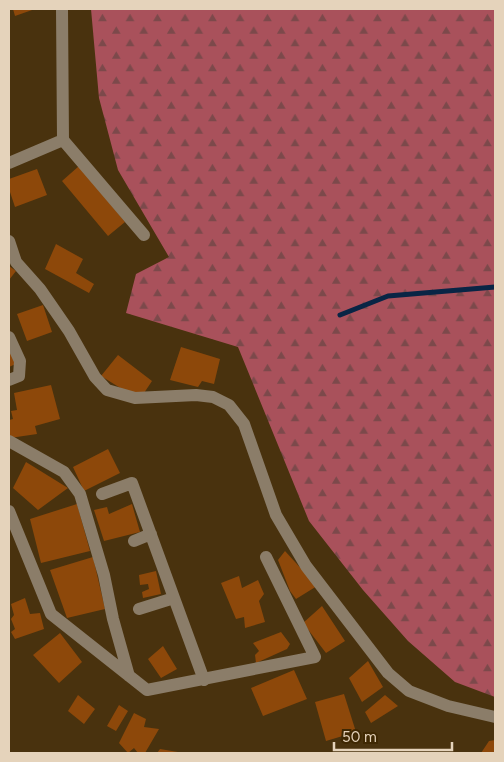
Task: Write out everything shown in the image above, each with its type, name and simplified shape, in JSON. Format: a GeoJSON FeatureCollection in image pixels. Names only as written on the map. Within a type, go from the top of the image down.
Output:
{"type":"FeatureCollection","features":[{"type":"Feature","properties":{"kind":"street"},"geometry":{"type":"LineString","coordinates":[[62,9],[63,140],[144,235]]}},
{"type":"Feature","properties":{"kind":"street"},"geometry":{"type":"LineString","coordinates":[[9,163],[63,140]]}},
{"type":"Feature","properties":{"kind":"street"},"geometry":{"type":"LineString","coordinates":[[9,242],[16,262],[40,289],[69,330],[95,377],[107,390],[135,398],[196,395],[213,397],[229,405],[244,424],[276,515],[306,566],[388,673],[409,691],[448,706],[495,717]]}},
{"type":"Feature","properties":{"kind":"street"},"geometry":{"type":"LineString","coordinates":[[9,337],[20,361],[19,376],[9,380]]}},
{"type":"Feature","properties":{"kind":"street"},"geometry":{"type":"LineString","coordinates":[[9,441],[64,472],[80,494],[104,575],[113,619],[129,676]]}},
{"type":"Feature","properties":{"kind":"street"},"geometry":{"type":"LineString","coordinates":[[102,494],[132,483],[204,680]]}},
{"type":"Feature","properties":{"kind":"street"},"geometry":{"type":"LineString","coordinates":[[9,511],[51,614],[146,690],[315,657],[266,557]]}},
{"type":"Feature","properties":{"kind":"street"},"geometry":{"type":"LineString","coordinates":[[134,541],[151,534]]}},
{"type":"Feature","properties":{"kind":"street"},"geometry":{"type":"LineString","coordinates":[[139,609],[174,598]]}},
{"type":"Feature","properties":{"kind":"green space"},"geometry":{"type":"Polygon","coordinates":[[[91,9],[495,9],[495,697],[455,682],[408,641],[363,590],[309,521],[238,347],[126,313],[136,274],[169,257],[118,170],[99,98],[91,9]]]}},
{"type":"Feature","properties":{"kind":"building"},"geometry":{"type":"Polygon","coordinates":[[[13,9],[35,9],[15,16],[13,9]]]}},
{"type":"Feature","properties":{"kind":"building"},"geometry":{"type":"Polygon","coordinates":[[[79,166],[125,222],[108,236],[62,181],[79,166]]]}},
{"type":"Feature","properties":{"kind":"building"},"geometry":{"type":"Polygon","coordinates":[[[37,169],[47,195],[15,207],[9,189],[9,179],[37,169]]]}},
{"type":"Feature","properties":{"kind":"building"},"geometry":{"type":"Polygon","coordinates":[[[56,244],[83,259],[76,273],[94,284],[89,293],[45,269],[56,244]]]}},
{"type":"Feature","properties":{"kind":"building"},"geometry":{"type":"Polygon","coordinates":[[[9,266],[16,271],[9,280],[9,266]]]}},
{"type":"Feature","properties":{"kind":"building"},"geometry":{"type":"Polygon","coordinates":[[[43,305],[52,332],[27,341],[17,314],[43,305]]]}},
{"type":"Feature","properties":{"kind":"building"},"geometry":{"type":"Polygon","coordinates":[[[181,347],[220,359],[214,384],[202,381],[198,387],[170,380],[181,347]]]}},
{"type":"Feature","properties":{"kind":"building"},"geometry":{"type":"Polygon","coordinates":[[[11,353],[18,363],[9,367],[9,354],[11,353]]]}},
{"type":"Feature","properties":{"kind":"building"},"geometry":{"type":"Polygon","coordinates":[[[118,355],[152,381],[144,393],[130,394],[101,376],[118,355]]]}},
{"type":"Feature","properties":{"kind":"building"},"geometry":{"type":"Polygon","coordinates":[[[51,385],[60,419],[35,426],[37,434],[10,438],[9,420],[13,419],[11,411],[17,410],[14,393],[51,385]]]}},
{"type":"Feature","properties":{"kind":"building"},"geometry":{"type":"Polygon","coordinates":[[[108,449],[120,473],[84,491],[73,467],[108,449]]]}},
{"type":"Feature","properties":{"kind":"building"},"geometry":{"type":"Polygon","coordinates":[[[26,462],[68,488],[38,510],[13,488],[26,462]]]}},
{"type":"Feature","properties":{"kind":"building"},"geometry":{"type":"Polygon","coordinates":[[[77,504],[90,551],[41,563],[30,519],[77,504]]]}},
{"type":"Feature","properties":{"kind":"building"},"geometry":{"type":"Polygon","coordinates":[[[132,504],[140,532],[104,541],[94,510],[107,507],[109,514],[132,504]]]}},
{"type":"Feature","properties":{"kind":"building"},"geometry":{"type":"Polygon","coordinates":[[[285,551],[317,586],[296,599],[290,591],[278,560],[285,551]]]}},
{"type":"Feature","properties":{"kind":"building"},"geometry":{"type":"Polygon","coordinates":[[[93,557],[105,609],[67,618],[50,570],[93,557]]]}},
{"type":"Feature","properties":{"kind":"building"},"geometry":{"type":"Polygon","coordinates":[[[156,571],[161,594],[143,598],[142,592],[149,589],[148,584],[140,585],[139,575],[156,571]]]}},
{"type":"Feature","properties":{"kind":"building"},"geometry":{"type":"Polygon","coordinates":[[[239,576],[242,588],[258,580],[264,594],[259,601],[265,622],[245,628],[244,617],[236,619],[221,583],[239,576]]]}},
{"type":"Feature","properties":{"kind":"building"},"geometry":{"type":"Polygon","coordinates":[[[25,598],[30,614],[40,613],[44,629],[15,639],[11,632],[15,629],[11,619],[14,615],[11,604],[25,598]]]}},
{"type":"Feature","properties":{"kind":"building"},"geometry":{"type":"Polygon","coordinates":[[[322,606],[345,641],[326,653],[303,623],[322,606]]]}},
{"type":"Feature","properties":{"kind":"building"},"geometry":{"type":"Polygon","coordinates":[[[281,632],[290,644],[287,649],[256,663],[255,655],[259,651],[253,643],[281,632]]]}},
{"type":"Feature","properties":{"kind":"building"},"geometry":{"type":"Polygon","coordinates":[[[60,633],[82,662],[59,683],[33,655],[60,633]]]}},
{"type":"Feature","properties":{"kind":"building"},"geometry":{"type":"Polygon","coordinates":[[[163,646],[177,669],[161,678],[148,659],[163,646]]]}},
{"type":"Feature","properties":{"kind":"building"},"geometry":{"type":"Polygon","coordinates":[[[368,661],[383,687],[362,702],[349,678],[368,661]]]}},
{"type":"Feature","properties":{"kind":"building"},"geometry":{"type":"Polygon","coordinates":[[[294,670],[307,699],[263,716],[251,688],[294,670]]]}},
{"type":"Feature","properties":{"kind":"building"},"geometry":{"type":"Polygon","coordinates":[[[344,694],[356,732],[326,741],[315,702],[344,694]]]}},
{"type":"Feature","properties":{"kind":"building"},"geometry":{"type":"Polygon","coordinates":[[[78,695],[95,709],[84,724],[68,711],[78,695]]]}},
{"type":"Feature","properties":{"kind":"building"},"geometry":{"type":"Polygon","coordinates":[[[385,695],[398,706],[371,723],[365,712],[385,695]]]}},
{"type":"Feature","properties":{"kind":"building"},"geometry":{"type":"Polygon","coordinates":[[[119,705],[128,711],[116,731],[107,726],[119,705]]]}},
{"type":"Feature","properties":{"kind":"building"},"geometry":{"type":"Polygon","coordinates":[[[134,713],[146,719],[144,727],[159,729],[145,753],[138,753],[134,748],[128,753],[119,743],[134,713]]]}},
{"type":"Feature","properties":{"kind":"building"},"geometry":{"type":"Polygon","coordinates":[[[495,740],[495,753],[481,753],[489,741],[495,740]]]}},
{"type":"Feature","properties":{"kind":"building"},"geometry":{"type":"Polygon","coordinates":[[[160,749],[178,752],[178,753],[157,753],[160,749]]]}},
{"type":"Feature","properties":{"kind":"waterway"},"geometry":{"type":"LineString","coordinates":[[340,315],[388,296],[495,287]]}}]}
